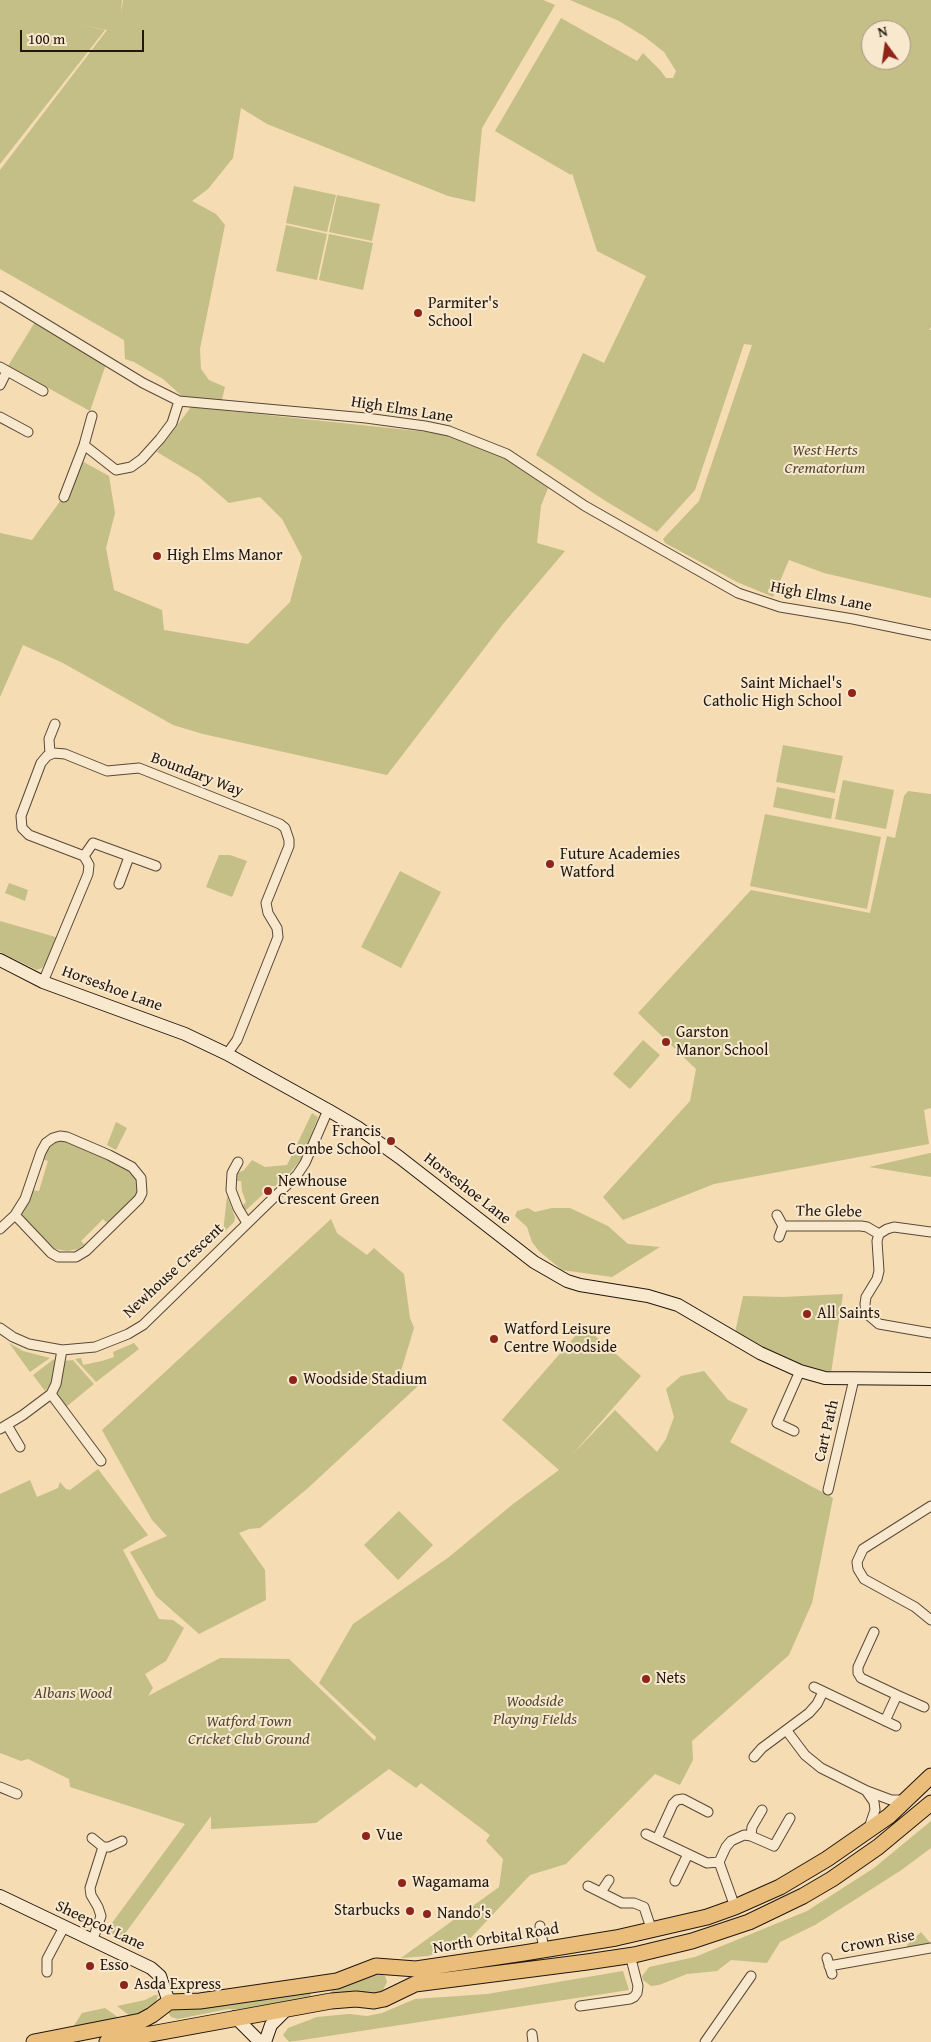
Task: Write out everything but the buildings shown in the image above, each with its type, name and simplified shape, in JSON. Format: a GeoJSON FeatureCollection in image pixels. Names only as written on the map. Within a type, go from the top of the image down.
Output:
{"type":"FeatureCollection","features":[{"type":"Feature","properties":{"kind":"highway","name":"North Orbital Road"},"geometry":{"type":"LineString","coordinates":[[34,2042],[141,2021],[164,2005],[337,1981],[376,1966],[416,1969],[544,1950],[652,1931],[707,1917],[780,1887],[827,1860],[868,1832],[931,1776]]}},
{"type":"Feature","properties":{"kind":"highway","name":"North Orbital Road"},"geometry":{"type":"LineString","coordinates":[[107,2042],[288,2008],[349,1999],[374,2001],[415,1984],[630,1955],[723,1932],[749,1922],[803,1896],[832,1879],[878,1848],[931,1803]]}},
{"type":"Feature","properties":{"kind":"highway"},"geometry":{"type":"LineString","coordinates":[[389,1968],[395,1984],[395,1993]]}},
{"type":"Feature","properties":{"kind":"highway"},"geometry":{"type":"LineString","coordinates":[[164,2005],[163,2018],[178,2029]]}},
{"type":"Feature","properties":{"kind":"street","name":"High Elms Lane"},"geometry":{"type":"LineString","coordinates":[[0,296],[143,383],[179,402],[366,418],[449,431],[507,454],[585,506],[738,593],[780,607],[882,624],[931,635]]}},
{"type":"Feature","properties":{"kind":"street"},"geometry":{"type":"LineString","coordinates":[[0,384],[3,369],[43,390]]}},
{"type":"Feature","properties":{"kind":"street"},"geometry":{"type":"LineString","coordinates":[[84,445],[116,470],[131,467],[142,459],[160,439],[172,422],[179,402]]}},
{"type":"Feature","properties":{"kind":"street"},"geometry":{"type":"LineString","coordinates":[[64,497],[84,445],[92,416]]}},
{"type":"Feature","properties":{"kind":"street"},"geometry":{"type":"LineString","coordinates":[[0,417],[28,432]]}},
{"type":"Feature","properties":{"kind":"street"},"geometry":{"type":"LineString","coordinates":[[43,982],[88,874],[89,865],[84,856],[29,835],[22,828],[21,816],[40,763],[50,754],[49,738],[55,724]]}},
{"type":"Feature","properties":{"kind":"street","name":"Boundary Way"},"geometry":{"type":"LineString","coordinates":[[50,754],[58,752],[66,754],[107,771],[139,768],[280,824],[285,828],[289,846],[266,904],[268,913],[277,928],[278,938],[239,1035],[227,1054]]}},
{"type":"Feature","properties":{"kind":"street"},"geometry":{"type":"LineString","coordinates":[[84,856],[92,843],[156,866]]}},
{"type":"Feature","properties":{"kind":"street"},"geometry":{"type":"LineString","coordinates":[[119,884],[129,857]]}},
{"type":"Feature","properties":{"kind":"street","name":"Horseshoe Lane"},"geometry":{"type":"LineString","coordinates":[[1,963],[43,982],[185,1034],[227,1054],[328,1110],[357,1127],[399,1157],[552,1274],[580,1285],[648,1296],[678,1305],[760,1353],[800,1371],[825,1378],[931,1379]]}},
{"type":"Feature","properties":{"kind":"street","name":"Newhouse Crescent"},"geometry":{"type":"LineString","coordinates":[[0,1328],[13,1337],[29,1344],[62,1350],[87,1349],[114,1342],[143,1325],[297,1175],[305,1163],[328,1110]]}},
{"type":"Feature","properties":{"kind":"street"},"geometry":{"type":"LineString","coordinates":[[0,1229],[14,1215],[25,1199],[46,1143],[60,1136],[68,1137],[132,1167],[140,1178],[142,1192],[139,1199],[86,1251],[76,1257],[58,1257],[51,1254],[14,1215]]}},
{"type":"Feature","properties":{"kind":"street","name":"Newhouse Crescent"},"geometry":{"type":"LineString","coordinates":[[238,1162],[232,1173],[231,1190],[238,1208],[247,1223]]}},
{"type":"Feature","properties":{"kind":"street","name":"The Glebe"},"geometry":{"type":"LineString","coordinates":[[777,1216],[783,1226]]}},
{"type":"Feature","properties":{"kind":"street","name":"The Glebe"},"geometry":{"type":"LineString","coordinates":[[783,1226],[861,1226],[867,1227],[879,1234],[886,1229],[894,1227],[931,1232]]}},
{"type":"Feature","properties":{"kind":"street","name":"The Glebe"},"geometry":{"type":"LineString","coordinates":[[779,1237],[783,1226]]}},
{"type":"Feature","properties":{"kind":"street"},"geometry":{"type":"LineString","coordinates":[[879,1234],[877,1241],[879,1271],[877,1279],[866,1297],[866,1313],[879,1324],[931,1333]]}},
{"type":"Feature","properties":{"kind":"street"},"geometry":{"type":"LineString","coordinates":[[20,1447],[4,1427],[51,1394],[56,1384],[62,1350]]}},
{"type":"Feature","properties":{"kind":"street"},"geometry":{"type":"LineString","coordinates":[[794,1431],[777,1423],[800,1371]]}},
{"type":"Feature","properties":{"kind":"street","name":"Cart Path"},"geometry":{"type":"LineString","coordinates":[[828,1490],[854,1379]]}},
{"type":"Feature","properties":{"kind":"street"},"geometry":{"type":"LineString","coordinates":[[51,1394],[98,1449],[101,1461]]}},
{"type":"Feature","properties":{"kind":"street"},"geometry":{"type":"LineString","coordinates":[[930,1617],[864,1579],[858,1569],[858,1562],[863,1549],[931,1506]]}},
{"type":"Feature","properties":{"kind":"street"},"geometry":{"type":"LineString","coordinates":[[874,1632],[858,1667],[858,1673],[861,1678],[924,1707]]}},
{"type":"Feature","properties":{"kind":"street"},"geometry":{"type":"LineString","coordinates":[[814,1687],[896,1726]]}},
{"type":"Feature","properties":{"kind":"street"},"geometry":{"type":"LineString","coordinates":[[754,1757],[762,1748],[809,1713],[817,1704],[823,1692]]}},
{"type":"Feature","properties":{"kind":"street"},"geometry":{"type":"LineString","coordinates":[[885,1721],[897,1695]]}},
{"type":"Feature","properties":{"kind":"street"},"geometry":{"type":"LineString","coordinates":[[787,1731],[812,1761],[867,1791],[891,1800],[906,1800]]}},
{"type":"Feature","properties":{"kind":"street"},"geometry":{"type":"LineString","coordinates":[[0,1787],[17,1794]]}},
{"type":"Feature","properties":{"kind":"street"},"geometry":{"type":"LineString","coordinates":[[867,1791],[874,1802],[875,1810],[868,1832]]}},
{"type":"Feature","properties":{"kind":"street"},"geometry":{"type":"LineString","coordinates":[[657,1839],[673,1804],[677,1800],[683,1800],[708,1812]]}},
{"type":"Feature","properties":{"kind":"street"},"geometry":{"type":"LineString","coordinates":[[751,1836],[752,1827],[762,1810]]}},
{"type":"Feature","properties":{"kind":"street"},"geometry":{"type":"LineString","coordinates":[[735,1907],[719,1862],[731,1841],[738,1837],[751,1836],[774,1846],[790,1818]]}},
{"type":"Feature","properties":{"kind":"street"},"geometry":{"type":"LineString","coordinates":[[646,1834],[707,1864],[719,1862]]}},
{"type":"Feature","properties":{"kind":"street"},"geometry":{"type":"LineString","coordinates":[[92,1838],[103,1847],[116,1845],[122,1841]]}},
{"type":"Feature","properties":{"kind":"street"},"geometry":{"type":"LineString","coordinates":[[93,1940],[101,1916],[91,1895],[90,1888],[103,1847]]}},
{"type":"Feature","properties":{"kind":"street"},"geometry":{"type":"LineString","coordinates":[[675,1881],[688,1854]]}},
{"type":"Feature","properties":{"kind":"street"},"geometry":{"type":"LineString","coordinates":[[601,1892],[609,1880]]}},
{"type":"Feature","properties":{"kind":"street"},"geometry":{"type":"LineString","coordinates":[[588,1886],[622,1903],[634,1903],[644,1906],[649,1916],[652,1931]]}},
{"type":"Feature","properties":{"kind":"street","name":"Sheepcot Lane"},"geometry":{"type":"LineString","coordinates":[[0,1896],[150,1968],[160,1976],[164,2005]]}},
{"type":"Feature","properties":{"kind":"street"},"geometry":{"type":"LineString","coordinates":[[47,1972],[47,1959],[64,1926]]}},
{"type":"Feature","properties":{"kind":"street"},"geometry":{"type":"LineString","coordinates":[[540,1926],[544,1950]]}},
{"type":"Feature","properties":{"kind":"street","name":"Crown Rise"},"geometry":{"type":"LineString","coordinates":[[829,1966],[931,1948]]}},
{"type":"Feature","properties":{"kind":"street"},"geometry":{"type":"LineString","coordinates":[[580,2006],[634,1997],[638,1986],[630,1955]]}},
{"type":"Feature","properties":{"kind":"street"},"geometry":{"type":"LineString","coordinates":[[705,2042],[751,1976]]}},
{"type":"Feature","properties":{"kind":"street"},"geometry":{"type":"LineString","coordinates":[[265,2042],[271,2025],[288,2008]]}},
{"type":"Feature","properties":{"kind":"street"},"geometry":{"type":"LineString","coordinates":[[235,2017],[260,2042]]}},
{"type":"Feature","properties":{"kind":"green space"},"geometry":{"type":"Polygon","coordinates":[[[0,0],[122,0],[121,14],[123,0],[543,0],[555,5],[482,128],[475,202],[448,196],[267,124],[241,108],[233,158],[208,189],[192,201],[216,214],[225,225],[200,349],[201,369],[209,380],[225,387],[221,403],[183,397],[163,379],[134,362],[125,359],[124,340],[0,269],[0,170],[107,30],[76,24],[105,30],[0,164],[0,0]]]}},
{"type":"Feature","properties":{"kind":"green space","name":"West Herts Crematorium"},"geometry":{"type":"Polygon","coordinates":[[[570,0],[931,0],[931,327],[929,330],[931,330],[931,598],[824,573],[789,560],[773,597],[737,582],[665,543],[663,539],[699,501],[752,345],[744,344],[695,490],[657,532],[536,455],[583,353],[604,363],[646,276],[597,251],[572,173],[571,175],[495,131],[561,18],[637,61],[643,53],[666,78],[673,78],[676,71],[664,52],[645,37],[619,21],[570,0]]]}},
{"type":"Feature","properties":{"kind":"green space"},"geometry":{"type":"Polygon","coordinates":[[[294,186],[336,195],[327,232],[286,223],[294,186]]]}},
{"type":"Feature","properties":{"kind":"green space"},"geometry":{"type":"Polygon","coordinates":[[[337,195],[380,204],[372,241],[329,232],[337,195]]]}},
{"type":"Feature","properties":{"kind":"green space"},"geometry":{"type":"Polygon","coordinates":[[[286,225],[327,234],[317,280],[276,271],[286,225]]]}},
{"type":"Feature","properties":{"kind":"green space"},"geometry":{"type":"Polygon","coordinates":[[[329,234],[373,243],[363,290],[319,280],[329,234]]]}},
{"type":"Feature","properties":{"kind":"green space"},"geometry":{"type":"Polygon","coordinates":[[[35,322],[106,364],[90,411],[8,366],[35,322]]]}},
{"type":"Feature","properties":{"kind":"green space"},"geometry":{"type":"Polygon","coordinates":[[[191,407],[427,432],[449,436],[503,457],[548,488],[541,506],[537,543],[565,551],[503,624],[387,775],[203,734],[173,725],[63,663],[23,645],[0,697],[0,533],[32,540],[61,500],[80,460],[109,476],[115,513],[106,548],[114,590],[162,610],[164,630],[248,644],[290,602],[302,557],[282,519],[260,497],[229,503],[199,477],[157,452],[191,407]]]}},
{"type":"Feature","properties":{"kind":"green space"},"geometry":{"type":"Polygon","coordinates":[[[783,745],[843,756],[835,793],[776,782],[783,745]]]}},
{"type":"Feature","properties":{"kind":"green space"},"geometry":{"type":"Polygon","coordinates":[[[843,780],[894,790],[886,829],[835,819],[843,780]]]}},
{"type":"Feature","properties":{"kind":"green space"},"geometry":{"type":"Polygon","coordinates":[[[777,787],[835,799],[831,819],[773,807],[777,787]]]}},
{"type":"Feature","properties":{"kind":"green space"},"geometry":{"type":"Polygon","coordinates":[[[908,791],[931,794],[931,1108],[924,1110],[929,1144],[714,1184],[623,1220],[603,1197],[690,1101],[696,1069],[638,1013],[751,890],[870,913],[887,836],[895,838],[904,796],[908,791]]]}},
{"type":"Feature","properties":{"kind":"green space"},"geometry":{"type":"Polygon","coordinates":[[[765,814],[881,837],[867,909],[750,886],[765,814]]]}},
{"type":"Feature","properties":{"kind":"green space"},"geometry":{"type":"Polygon","coordinates":[[[219,855],[230,855],[247,861],[232,897],[206,887],[219,855]]]}},
{"type":"Feature","properties":{"kind":"green space"},"geometry":{"type":"Polygon","coordinates":[[[400,871],[441,892],[401,968],[361,947],[400,871]]]}},
{"type":"Feature","properties":{"kind":"green space"},"geometry":{"type":"Polygon","coordinates":[[[9,883],[28,890],[25,901],[5,893],[9,883]]]}},
{"type":"Feature","properties":{"kind":"green space"},"geometry":{"type":"Polygon","coordinates":[[[0,921],[59,938],[48,961],[42,968],[37,970],[0,952],[0,921]]]}},
{"type":"Feature","properties":{"kind":"green space"},"geometry":{"type":"Polygon","coordinates":[[[643,1040],[660,1055],[630,1089],[613,1074],[643,1040]]]}},
{"type":"Feature","properties":{"kind":"green space"},"geometry":{"type":"Polygon","coordinates":[[[312,1113],[318,1117],[302,1158],[279,1186],[272,1186],[245,1211],[242,1206],[246,1202],[241,1181],[235,1181],[236,1174],[244,1170],[252,1160],[265,1167],[287,1165],[312,1113]]]}},
{"type":"Feature","properties":{"kind":"green space"},"geometry":{"type":"Polygon","coordinates":[[[116,1122],[127,1128],[116,1150],[107,1145],[116,1122]]]}},
{"type":"Feature","properties":{"kind":"green space"},"geometry":{"type":"Polygon","coordinates":[[[58,1141],[66,1141],[125,1166],[138,1179],[138,1195],[107,1223],[103,1219],[81,1241],[85,1245],[78,1249],[67,1251],[55,1249],[22,1217],[22,1212],[32,1190],[39,1191],[48,1161],[42,1159],[50,1146],[58,1141]]]}},
{"type":"Feature","properties":{"kind":"green space"},"geometry":{"type":"Polygon","coordinates":[[[930,1153],[931,1177],[869,1167],[930,1153]]]}},
{"type":"Feature","properties":{"kind":"green space"},"geometry":{"type":"Polygon","coordinates":[[[227,1196],[235,1217],[234,1222],[223,1233],[227,1196]]]}},
{"type":"Feature","properties":{"kind":"green space"},"geometry":{"type":"Polygon","coordinates":[[[528,1208],[535,1212],[552,1208],[570,1208],[608,1226],[628,1244],[660,1247],[612,1277],[562,1270],[539,1251],[532,1242],[527,1227],[515,1216],[517,1211],[528,1208]]]}},
{"type":"Feature","properties":{"kind":"green space","name":"Woodside Stadium"},"geometry":{"type":"Polygon","coordinates":[[[331,1219],[337,1233],[367,1255],[374,1248],[404,1274],[410,1318],[414,1328],[401,1371],[419,1385],[308,1488],[260,1528],[249,1529],[239,1533],[265,1570],[266,1600],[199,1634],[156,1596],[130,1552],[167,1536],[152,1520],[102,1430],[331,1219]]]}},
{"type":"Feature","properties":{"kind":"green space"},"geometry":{"type":"Polygon","coordinates":[[[843,1294],[831,1373],[804,1366],[762,1348],[735,1333],[743,1296],[783,1297],[843,1294]]]}},
{"type":"Feature","properties":{"kind":"green space"},"geometry":{"type":"Polygon","coordinates":[[[584,1326],[641,1376],[572,1455],[615,1410],[657,1452],[666,1439],[674,1417],[666,1389],[681,1376],[704,1371],[728,1400],[748,1409],[730,1442],[833,1498],[812,1603],[789,1655],[692,1741],[693,1760],[680,1785],[655,1774],[566,1864],[530,1875],[465,1944],[428,1956],[401,1958],[499,1887],[503,1859],[486,1841],[490,1835],[421,1783],[416,1788],[389,1769],[316,1823],[211,1829],[211,1816],[124,1935],[114,1936],[106,1931],[185,1824],[70,1787],[69,1779],[28,1759],[21,1761],[0,1753],[0,1494],[30,1480],[37,1497],[58,1488],[60,1482],[66,1489],[70,1490],[98,1469],[148,1535],[123,1550],[159,1619],[173,1620],[184,1628],[166,1661],[145,1674],[153,1688],[148,1696],[220,1658],[289,1659],[375,1741],[376,1737],[319,1683],[353,1624],[449,1557],[513,1504],[559,1470],[502,1420],[584,1326]]]}},
{"type":"Feature","properties":{"kind":"green space"},"geometry":{"type":"Polygon","coordinates":[[[9,1343],[23,1351],[50,1358],[30,1372],[9,1343]]]}},
{"type":"Feature","properties":{"kind":"green space"},"geometry":{"type":"Polygon","coordinates":[[[134,1343],[139,1349],[96,1382],[75,1359],[81,1358],[83,1365],[102,1361],[114,1357],[113,1352],[134,1343]]]}},
{"type":"Feature","properties":{"kind":"green space"},"geometry":{"type":"Polygon","coordinates":[[[54,1359],[56,1362],[55,1371],[51,1384],[45,1391],[33,1375],[54,1359]]]}},
{"type":"Feature","properties":{"kind":"green space"},"geometry":{"type":"Polygon","coordinates":[[[73,1360],[94,1384],[66,1407],[57,1394],[64,1361],[73,1360]]]}},
{"type":"Feature","properties":{"kind":"green space"},"geometry":{"type":"Polygon","coordinates":[[[399,1511],[433,1545],[398,1580],[364,1545],[399,1511]]]}},
{"type":"Feature","properties":{"kind":"green space"},"geometry":{"type":"Polygon","coordinates":[[[931,1821],[931,1848],[900,1871],[815,1925],[780,1942],[767,1963],[731,1960],[717,1971],[687,1974],[659,1985],[651,1986],[643,1980],[642,1976],[649,1967],[695,1957],[807,1911],[874,1868],[931,1821]]]}},
{"type":"Feature","properties":{"kind":"green space"},"geometry":{"type":"Polygon","coordinates":[[[921,1932],[931,1944],[908,1948],[907,1945],[921,1932]]]}},
{"type":"Feature","properties":{"kind":"green space"},"geometry":{"type":"Polygon","coordinates":[[[623,1971],[629,1990],[289,2042],[283,2035],[288,2028],[317,2017],[349,2014],[367,2016],[382,2013],[415,1999],[487,1994],[623,1971]]]}},
{"type":"Feature","properties":{"kind":"green space"},"geometry":{"type":"Polygon","coordinates":[[[378,1973],[385,1976],[387,1982],[383,1990],[376,1995],[333,1996],[331,1989],[378,1973]]]}},
{"type":"Feature","properties":{"kind":"green space"},"geometry":{"type":"Polygon","coordinates":[[[309,1989],[311,1996],[328,1993],[329,1996],[245,2010],[228,2009],[178,2019],[171,2017],[168,2012],[169,2009],[309,1989]]]}},
{"type":"Feature","properties":{"kind":"green space"},"geometry":{"type":"Polygon","coordinates":[[[158,1995],[156,2002],[145,2014],[130,2016],[117,2006],[145,2000],[158,1995]]]}},
{"type":"Feature","properties":{"kind":"green space"},"geometry":{"type":"Polygon","coordinates":[[[105,2008],[119,2018],[73,2027],[82,2013],[105,2008]]]}},
{"type":"Feature","properties":{"kind":"place","name":"Parmiter's School"},"geometry":{"type":"Point","coordinates":[418,313]}},
{"type":"Feature","properties":{"kind":"place","name":"High Elms Manor"},"geometry":{"type":"Point","coordinates":[157,556]}},
{"type":"Feature","properties":{"kind":"place","name":"Saint Michael's Catholic High School"},"geometry":{"type":"Point","coordinates":[852,693]}},
{"type":"Feature","properties":{"kind":"place","name":"Future Academies Watford"},"geometry":{"type":"Point","coordinates":[550,864]}},
{"type":"Feature","properties":{"kind":"place","name":"Garston Manor School"},"geometry":{"type":"Point","coordinates":[666,1042]}},
{"type":"Feature","properties":{"kind":"place","name":"Francis Combe School"},"geometry":{"type":"Point","coordinates":[391,1141]}},
{"type":"Feature","properties":{"kind":"place","name":"Newhouse Crescent Green"},"geometry":{"type":"Point","coordinates":[268,1191]}},
{"type":"Feature","properties":{"kind":"place","name":"All Saints"},"geometry":{"type":"Point","coordinates":[807,1314]}},
{"type":"Feature","properties":{"kind":"place","name":"Watford Leisure Centre Woodside"},"geometry":{"type":"Point","coordinates":[494,1339]}},
{"type":"Feature","properties":{"kind":"place","name":"Woodside Stadium"},"geometry":{"type":"Point","coordinates":[293,1380]}},
{"type":"Feature","properties":{"kind":"place","name":"Nets"},"geometry":{"type":"Point","coordinates":[646,1679]}},
{"type":"Feature","properties":{"kind":"place","name":"Vue"},"geometry":{"type":"Point","coordinates":[366,1836]}},
{"type":"Feature","properties":{"kind":"place","name":"Wagamama"},"geometry":{"type":"Point","coordinates":[402,1883]}},
{"type":"Feature","properties":{"kind":"place","name":"Starbucks"},"geometry":{"type":"Point","coordinates":[410,1911]}},
{"type":"Feature","properties":{"kind":"place","name":"Nando's"},"geometry":{"type":"Point","coordinates":[427,1914]}},
{"type":"Feature","properties":{"kind":"place","name":"Esso"},"geometry":{"type":"Point","coordinates":[90,1966]}},
{"type":"Feature","properties":{"kind":"place","name":"Asda Express"},"geometry":{"type":"Point","coordinates":[124,1985]}},
{"type":"Feature","properties":{"kind":"park label","name":"Albans Wood"},"geometry":{"type":"Point","coordinates":[73,1694]}},
{"type":"Feature","properties":{"kind":"park label","name":"Woodside Playing Fields"},"geometry":{"type":"Point","coordinates":[535,1711]}},
{"type":"Feature","properties":{"kind":"park label","name":"Watford Town Cricket Club Ground"},"geometry":{"type":"Point","coordinates":[249,1731]}}]}
